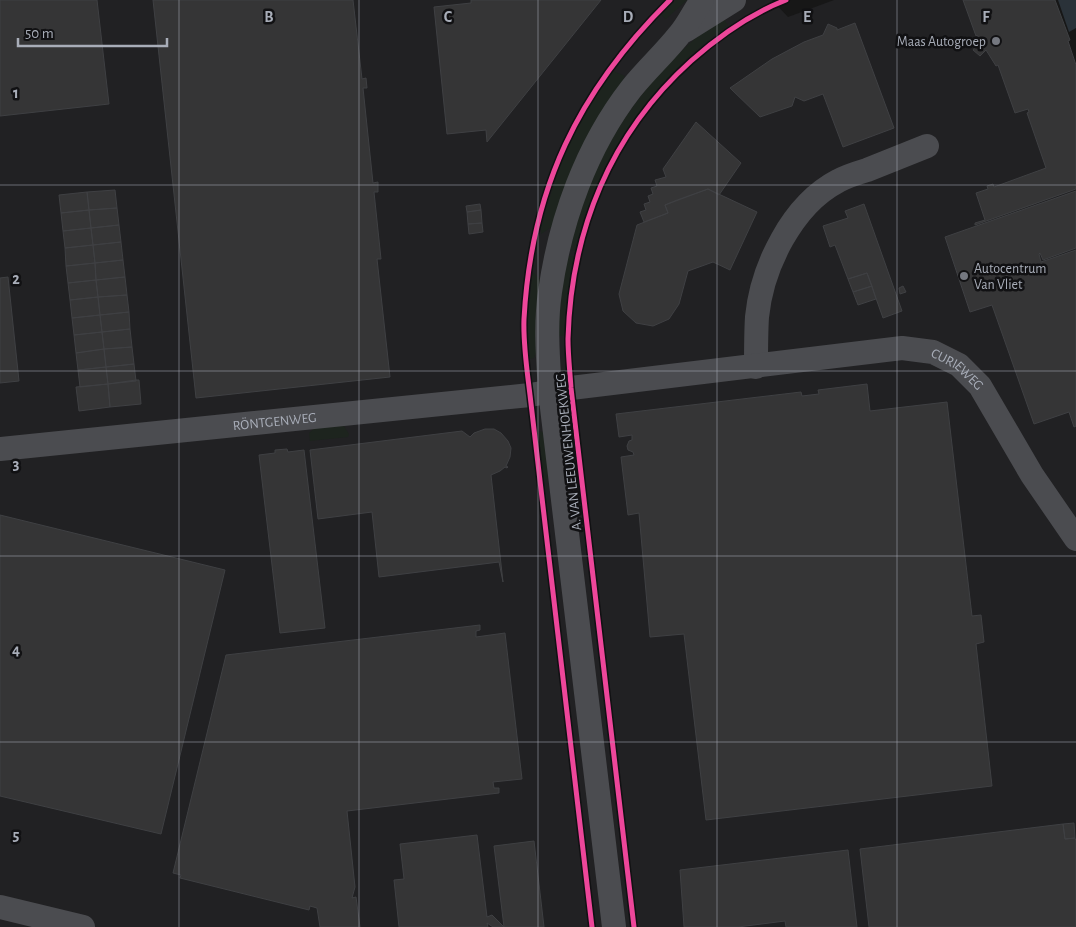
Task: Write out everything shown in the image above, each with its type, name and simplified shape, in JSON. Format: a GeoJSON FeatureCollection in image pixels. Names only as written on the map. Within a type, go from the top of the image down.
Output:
{"type":"FeatureCollection","features":[{"type":"Feature","properties":{"kind":"street","name":"A. VAN LEEUWENHOEKWEG"},"geometry":{"type":"LineString","coordinates":[[614,927],[550,392],[547,342],[550,294],[560,239],[586,166],[613,116],[631,90],[681,34],[702,0]]}},
{"type":"Feature","properties":{"kind":"street","name":"A. VAN LEEUWENHOEKWEG"},"geometry":{"type":"LineString","coordinates":[[681,34],[734,0]]}},
{"type":"Feature","properties":{"kind":"street"},"geometry":{"type":"LineString","coordinates":[[756,367],[757,317],[761,294],[768,271],[779,246],[793,223],[812,200],[838,181],[927,146]]}},
{"type":"Feature","properties":{"kind":"street","name":"CURIEWEG"},"geometry":{"type":"LineString","coordinates":[[550,392],[902,348],[933,352],[959,365],[980,386],[1032,475],[1076,538]]}},
{"type":"Feature","properties":{"kind":"street","name":"RÖNTGENWEG"},"geometry":{"type":"LineString","coordinates":[[0,449],[550,392]]}},
{"type":"Feature","properties":{"kind":"street"},"geometry":{"type":"LineString","coordinates":[[0,907],[83,927]]}},
{"type":"Feature","properties":{"kind":"shaded area"},"geometry":{"type":"Polygon","coordinates":[[[0,0],[772,0],[788,17],[834,0],[1048,0],[1076,67],[1076,927],[0,927],[0,0]]]}},
{"type":"Feature","properties":{"kind":"shaded area"},"geometry":{"type":"Polygon","coordinates":[[[676,0],[687,0],[666,19],[661,15],[676,0]]]}},
{"type":"Feature","properties":{"kind":"shaded area"},"geometry":{"type":"Polygon","coordinates":[[[1058,0],[1076,0],[1076,28],[1069,32],[1058,0]]]}},
{"type":"Feature","properties":{"kind":"shaded area"},"geometry":{"type":"Polygon","coordinates":[[[722,17],[728,25],[692,54],[670,75],[634,120],[606,168],[594,194],[575,251],[568,249],[586,190],[611,140],[626,117],[660,73],[700,34],[722,17]]]}},
{"type":"Feature","properties":{"kind":"shaded area"},"geometry":{"type":"Polygon","coordinates":[[[613,71],[625,76],[553,226],[541,234],[541,227],[559,167],[571,140],[598,92],[613,71]]]}},
{"type":"Feature","properties":{"kind":"shaded area"},"geometry":{"type":"Polygon","coordinates":[[[567,256],[574,256],[567,299],[564,336],[558,336],[560,301],[567,256]]]}},
{"type":"Feature","properties":{"kind":"shaded area"},"geometry":{"type":"Polygon","coordinates":[[[534,273],[541,280],[537,351],[534,358],[530,359],[528,324],[532,274],[534,273]]]}},
{"type":"Feature","properties":{"kind":"shaded area"},"geometry":{"type":"Polygon","coordinates":[[[344,426],[349,434],[348,437],[310,441],[309,433],[316,427],[344,426]]]}},
{"type":"Feature","properties":{"kind":"shaded area"},"geometry":{"type":"Polygon","coordinates":[[[538,431],[543,432],[546,441],[547,480],[544,479],[538,431]]]}},
{"type":"Feature","properties":{"kind":"building"},"geometry":{"type":"Polygon","coordinates":[[[0,0],[97,0],[109,104],[0,116],[0,0]]]}},
{"type":"Feature","properties":{"kind":"building"},"geometry":{"type":"Polygon","coordinates":[[[153,0],[353,0],[362,79],[366,78],[367,88],[363,88],[373,183],[378,182],[378,192],[374,192],[381,259],[377,259],[390,377],[196,398],[153,0]]]}},
{"type":"Feature","properties":{"kind":"building"},"geometry":{"type":"Polygon","coordinates":[[[471,0],[601,0],[487,142],[486,130],[447,134],[434,7],[471,3],[471,0]]]}},
{"type":"Feature","properties":{"kind":"building"},"geometry":{"type":"Polygon","coordinates":[[[963,0],[1055,0],[1070,40],[1068,41],[1076,65],[1076,189],[975,225],[975,223],[985,220],[976,193],[988,189],[987,186],[993,184],[994,187],[1046,168],[1027,113],[1029,112],[1028,109],[1015,113],[998,65],[996,66],[986,50],[980,56],[973,50],[979,42],[982,43],[976,36],[963,0]]]}},
{"type":"Feature","properties":{"kind":"building"},"geometry":{"type":"Polygon","coordinates":[[[855,23],[894,128],[843,147],[823,94],[804,101],[795,97],[792,106],[760,117],[730,88],[772,59],[804,42],[823,35],[828,24],[837,28],[837,30],[855,23]]]}},
{"type":"Feature","properties":{"kind":"building"},"geometry":{"type":"Polygon","coordinates":[[[696,122],[741,163],[719,195],[708,189],[677,200],[665,205],[668,213],[644,222],[640,212],[646,210],[644,204],[650,202],[648,196],[653,194],[651,188],[657,186],[655,180],[666,177],[663,169],[696,122]]]}},
{"type":"Feature","properties":{"kind":"building"},"geometry":{"type":"Polygon","coordinates":[[[708,189],[757,212],[730,270],[713,262],[688,271],[679,304],[669,319],[653,326],[636,323],[623,311],[619,294],[637,225],[668,213],[665,205],[708,189]]]}},
{"type":"Feature","properties":{"kind":"building"},"geometry":{"type":"Polygon","coordinates":[[[115,190],[117,208],[89,210],[87,192],[115,190]]]}},
{"type":"Feature","properties":{"kind":"building"},"geometry":{"type":"Polygon","coordinates":[[[1076,191],[1076,248],[1043,260],[1039,254],[1041,262],[1076,250],[1076,426],[1074,427],[1069,412],[1034,424],[992,305],[970,312],[945,237],[1076,191]]]}},
{"type":"Feature","properties":{"kind":"building"},"geometry":{"type":"Polygon","coordinates":[[[87,192],[89,210],[61,213],[59,195],[87,192]]]}},
{"type":"Feature","properties":{"kind":"building"},"geometry":{"type":"Polygon","coordinates":[[[480,204],[481,210],[467,212],[466,206],[480,204]]]}},
{"type":"Feature","properties":{"kind":"building"},"geometry":{"type":"Polygon","coordinates":[[[864,204],[902,311],[883,318],[867,273],[848,279],[835,245],[830,247],[823,226],[848,218],[845,211],[864,204]]]}},
{"type":"Feature","properties":{"kind":"building"},"geometry":{"type":"Polygon","coordinates":[[[117,208],[119,225],[91,228],[89,210],[117,208]]]}},
{"type":"Feature","properties":{"kind":"building"},"geometry":{"type":"Polygon","coordinates":[[[89,210],[91,228],[63,231],[61,213],[89,210]]]}},
{"type":"Feature","properties":{"kind":"building"},"geometry":{"type":"Polygon","coordinates":[[[481,210],[482,223],[468,224],[467,212],[481,210]]]}},
{"type":"Feature","properties":{"kind":"building"},"geometry":{"type":"Polygon","coordinates":[[[482,223],[483,232],[469,234],[468,224],[482,223]]]}},
{"type":"Feature","properties":{"kind":"building"},"geometry":{"type":"Polygon","coordinates":[[[119,225],[121,242],[93,245],[91,228],[119,225]]]}},
{"type":"Feature","properties":{"kind":"building"},"geometry":{"type":"Polygon","coordinates":[[[91,228],[93,245],[65,248],[63,231],[91,228]]]}},
{"type":"Feature","properties":{"kind":"building"},"geometry":{"type":"Polygon","coordinates":[[[121,242],[123,260],[95,263],[93,245],[121,242]]]}},
{"type":"Feature","properties":{"kind":"building"},"geometry":{"type":"Polygon","coordinates":[[[93,245],[95,263],[66,266],[65,248],[93,245]]]}},
{"type":"Feature","properties":{"kind":"building"},"geometry":{"type":"Polygon","coordinates":[[[123,260],[125,277],[96,280],[95,263],[123,260]]]}},
{"type":"Feature","properties":{"kind":"building"},"geometry":{"type":"Polygon","coordinates":[[[95,263],[96,280],[68,283],[66,266],[95,263]]]}},
{"type":"Feature","properties":{"kind":"building"},"geometry":{"type":"Polygon","coordinates":[[[867,273],[872,286],[853,292],[848,279],[867,273]]]}},
{"type":"Feature","properties":{"kind":"building"},"geometry":{"type":"Polygon","coordinates":[[[8,277],[19,381],[0,383],[0,278],[8,277]]]}},
{"type":"Feature","properties":{"kind":"building"},"geometry":{"type":"Polygon","coordinates":[[[125,277],[127,295],[98,297],[96,280],[125,277]]]}},
{"type":"Feature","properties":{"kind":"building"},"geometry":{"type":"Polygon","coordinates":[[[96,280],[98,297],[70,300],[68,283],[96,280]]]}},
{"type":"Feature","properties":{"kind":"building"},"geometry":{"type":"Polygon","coordinates":[[[872,286],[876,299],[858,305],[853,292],[872,286]]]}},
{"type":"Feature","properties":{"kind":"building"},"geometry":{"type":"Polygon","coordinates":[[[903,286],[906,292],[900,294],[899,288],[903,286]]]}},
{"type":"Feature","properties":{"kind":"building"},"geometry":{"type":"Polygon","coordinates":[[[127,295],[129,312],[100,315],[98,297],[127,295]]]}},
{"type":"Feature","properties":{"kind":"building"},"geometry":{"type":"Polygon","coordinates":[[[98,297],[100,315],[72,318],[70,300],[98,297]]]}},
{"type":"Feature","properties":{"kind":"building"},"geometry":{"type":"Polygon","coordinates":[[[129,312],[130,329],[102,332],[100,315],[129,312]]]}},
{"type":"Feature","properties":{"kind":"building"},"geometry":{"type":"Polygon","coordinates":[[[100,315],[102,332],[74,335],[72,318],[100,315]]]}},
{"type":"Feature","properties":{"kind":"building"},"geometry":{"type":"Polygon","coordinates":[[[130,329],[132,347],[104,349],[102,332],[130,329]]]}},
{"type":"Feature","properties":{"kind":"building"},"geometry":{"type":"Polygon","coordinates":[[[102,332],[104,349],[76,353],[74,335],[102,332]]]}},
{"type":"Feature","properties":{"kind":"building"},"geometry":{"type":"Polygon","coordinates":[[[132,347],[134,364],[106,367],[104,349],[132,347]]]}},
{"type":"Feature","properties":{"kind":"building"},"geometry":{"type":"Polygon","coordinates":[[[104,349],[106,367],[78,370],[76,353],[104,349]]]}},
{"type":"Feature","properties":{"kind":"building"},"geometry":{"type":"Polygon","coordinates":[[[134,364],[136,381],[108,384],[106,367],[134,364]]]}},
{"type":"Feature","properties":{"kind":"building"},"geometry":{"type":"Polygon","coordinates":[[[106,367],[108,384],[80,387],[78,370],[106,367]]]}},
{"type":"Feature","properties":{"kind":"building"},"geometry":{"type":"Polygon","coordinates":[[[139,380],[141,404],[110,407],[108,384],[139,380]]]}},
{"type":"Feature","properties":{"kind":"building"},"geometry":{"type":"Polygon","coordinates":[[[108,384],[110,407],[79,411],[76,387],[108,384]]]}},
{"type":"Feature","properties":{"kind":"building"},"geometry":{"type":"Polygon","coordinates":[[[867,384],[870,411],[947,402],[972,616],[981,615],[984,642],[976,644],[992,786],[706,820],[684,634],[650,637],[639,513],[628,515],[621,457],[634,455],[633,452],[628,450],[627,446],[629,441],[632,440],[632,435],[619,437],[616,414],[801,392],[802,396],[819,394],[818,390],[867,384]]]}},
{"type":"Feature","properties":{"kind":"building"},"geometry":{"type":"Polygon","coordinates":[[[485,429],[494,429],[501,433],[511,448],[506,466],[508,467],[491,475],[503,582],[499,562],[379,577],[372,512],[318,519],[310,450],[462,431],[470,437],[474,433],[485,429]]]}},
{"type":"Feature","properties":{"kind":"building"},"geometry":{"type":"Polygon","coordinates":[[[287,449],[288,452],[304,450],[325,628],[280,633],[259,455],[275,453],[275,450],[287,449]]]}},
{"type":"Feature","properties":{"kind":"building"},"geometry":{"type":"Polygon","coordinates":[[[0,515],[225,570],[161,834],[0,796],[0,515]]]}},
{"type":"Feature","properties":{"kind":"building"},"geometry":{"type":"Polygon","coordinates":[[[480,625],[480,630],[476,631],[476,637],[505,633],[522,779],[493,782],[494,788],[499,788],[499,793],[347,811],[355,887],[352,898],[356,897],[360,927],[320,927],[317,908],[310,906],[309,910],[180,878],[181,875],[173,873],[226,655],[480,625]]]}},
{"type":"Feature","properties":{"kind":"building"},"geometry":{"type":"Polygon","coordinates":[[[1074,823],[1075,838],[1065,839],[1063,824],[1074,823]]]}},
{"type":"Feature","properties":{"kind":"building"},"geometry":{"type":"Polygon","coordinates":[[[1063,824],[1065,839],[1075,838],[1076,841],[1076,927],[869,927],[860,849],[1063,824]]]}},
{"type":"Feature","properties":{"kind":"building"},"geometry":{"type":"Polygon","coordinates":[[[477,835],[487,917],[492,915],[504,927],[493,927],[487,923],[488,927],[399,927],[394,880],[404,879],[400,844],[477,835]]]}},
{"type":"Feature","properties":{"kind":"building"},"geometry":{"type":"Polygon","coordinates":[[[534,841],[544,927],[504,927],[494,846],[534,841]]]}},
{"type":"Feature","properties":{"kind":"building"},"geometry":{"type":"Polygon","coordinates":[[[848,850],[857,927],[786,927],[785,921],[738,927],[684,927],[680,870],[848,850]]]}},
{"type":"Feature","properties":{"kind":"cycle path"},"geometry":{"type":"LineString","coordinates":[[592,927],[527,367],[524,319],[529,272],[537,227],[549,185],[565,145],[585,107],[609,70],[670,0]]}},
{"type":"Feature","properties":{"kind":"cycle path"},"geometry":{"type":"LineString","coordinates":[[634,927],[571,388],[568,339],[571,299],[577,260],[587,223],[600,187],[617,153],[638,120],[663,89],[691,61],[713,43],[736,26],[786,0]]}},
{"type":"Feature","properties":{"kind":"place","name":"Maas Autogroep"},"geometry":{"type":"Point","coordinates":[996,41]}},
{"type":"Feature","properties":{"kind":"place","name":"Autocentrum Van Vliet"},"geometry":{"type":"Point","coordinates":[964,276]}}]}
